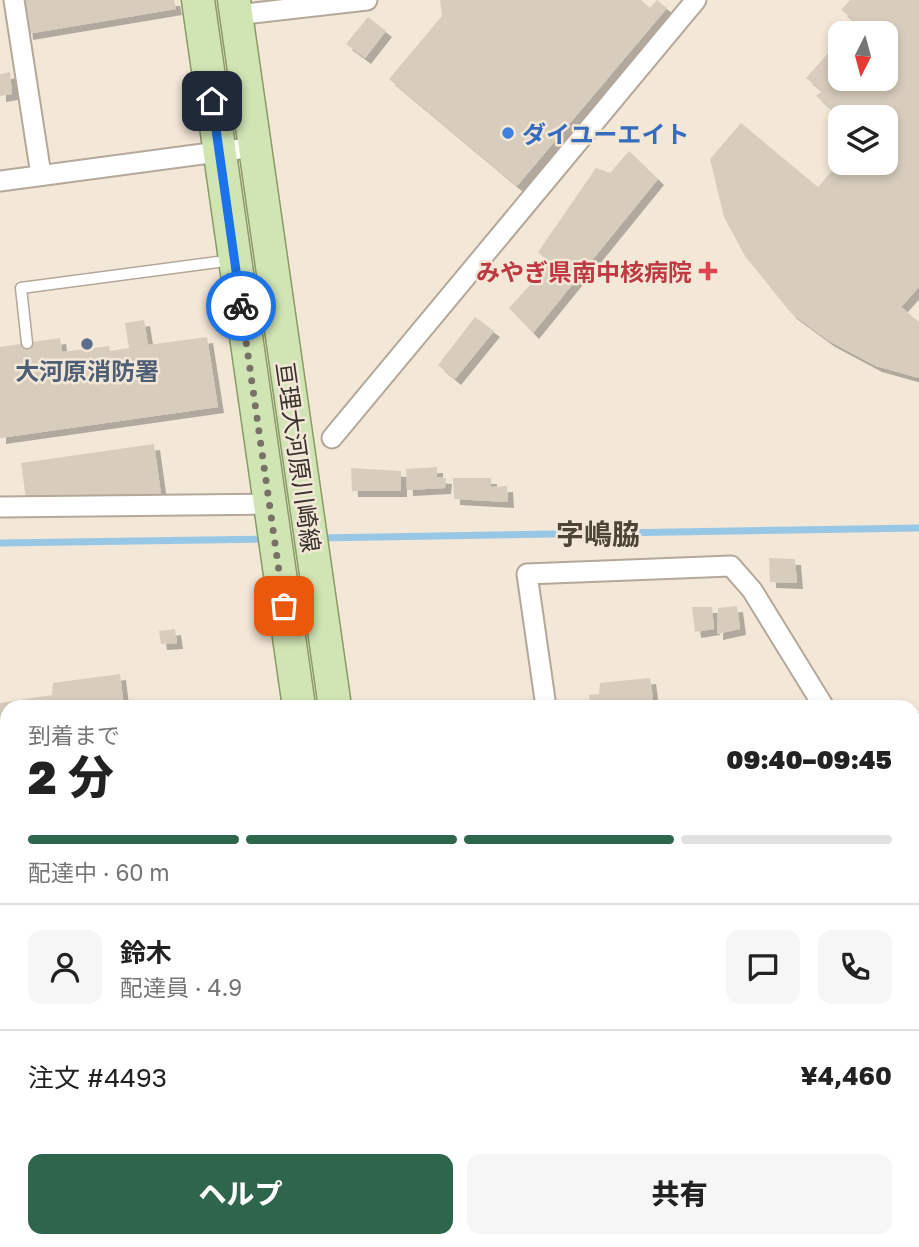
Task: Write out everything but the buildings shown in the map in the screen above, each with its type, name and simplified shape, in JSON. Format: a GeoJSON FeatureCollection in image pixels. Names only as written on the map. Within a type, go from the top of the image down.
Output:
{"type":"FeatureCollection","features":[{"type":"Feature","properties":{"kind":"main road","name":"亘理大河原川崎線"},"geometry":{"type":"LineString","coordinates":[[198,0],[298,700]]}},
{"type":"Feature","properties":{"kind":"main road","name":"亘理大河原川崎線"},"geometry":{"type":"LineString","coordinates":[[235,7],[334,700]]}},
{"type":"Feature","properties":{"kind":"street"},"geometry":{"type":"LineString","coordinates":[[13,0],[41,176]]}},
{"type":"Feature","properties":{"kind":"street"},"geometry":{"type":"LineString","coordinates":[[235,7],[367,0]]}},
{"type":"Feature","properties":{"kind":"street"},"geometry":{"type":"LineString","coordinates":[[332,438],[696,0]]}},
{"type":"Feature","properties":{"kind":"street"},"geometry":{"type":"LineString","coordinates":[[0,181],[255,147]]}},
{"type":"Feature","properties":{"kind":"street"},"geometry":{"type":"LineString","coordinates":[[234,260],[270,255]]}},
{"type":"Feature","properties":{"kind":"street"},"geometry":{"type":"LineString","coordinates":[[0,508],[274,529]]}},
{"type":"Feature","properties":{"kind":"street"},"geometry":{"type":"LineString","coordinates":[[545,700],[527,574],[731,566],[752,590],[820,700]]}},
{"type":"Feature","properties":{"kind":"lane"},"geometry":{"type":"LineString","coordinates":[[27,343],[21,288],[234,260]]}},
{"type":"Feature","properties":{"kind":"waterway"},"geometry":{"type":"LineString","coordinates":[[318,538],[919,528]]}},
{"type":"Feature","properties":{"kind":"waterway"},"geometry":{"type":"LineString","coordinates":[[0,543],[267,539]]}},
{"type":"Feature","properties":{"kind":"way so far"},"geometry":{"type":"LineString","coordinates":[[241,306],[284,606]]}},
{"type":"Feature","properties":{"kind":"place","name":"ダイユーエイト"},"geometry":{"type":"Point","coordinates":[508,133]}},
{"type":"Feature","properties":{"kind":"place","name":"みやぎ県南中核病院"},"geometry":{"type":"Point","coordinates":[708,271]}},
{"type":"Feature","properties":{"kind":"place","name":"大河原消防署"},"geometry":{"type":"Point","coordinates":[87,344]}},
{"type":"Feature","properties":{"kind":"district","name":"字嶋脇"},"geometry":{"type":"Point","coordinates":[598,533]}},
{"type":"Feature","properties":{"kind":"route"},"geometry":{"type":"LineString","coordinates":[[212,101],[241,306]]}}]}
